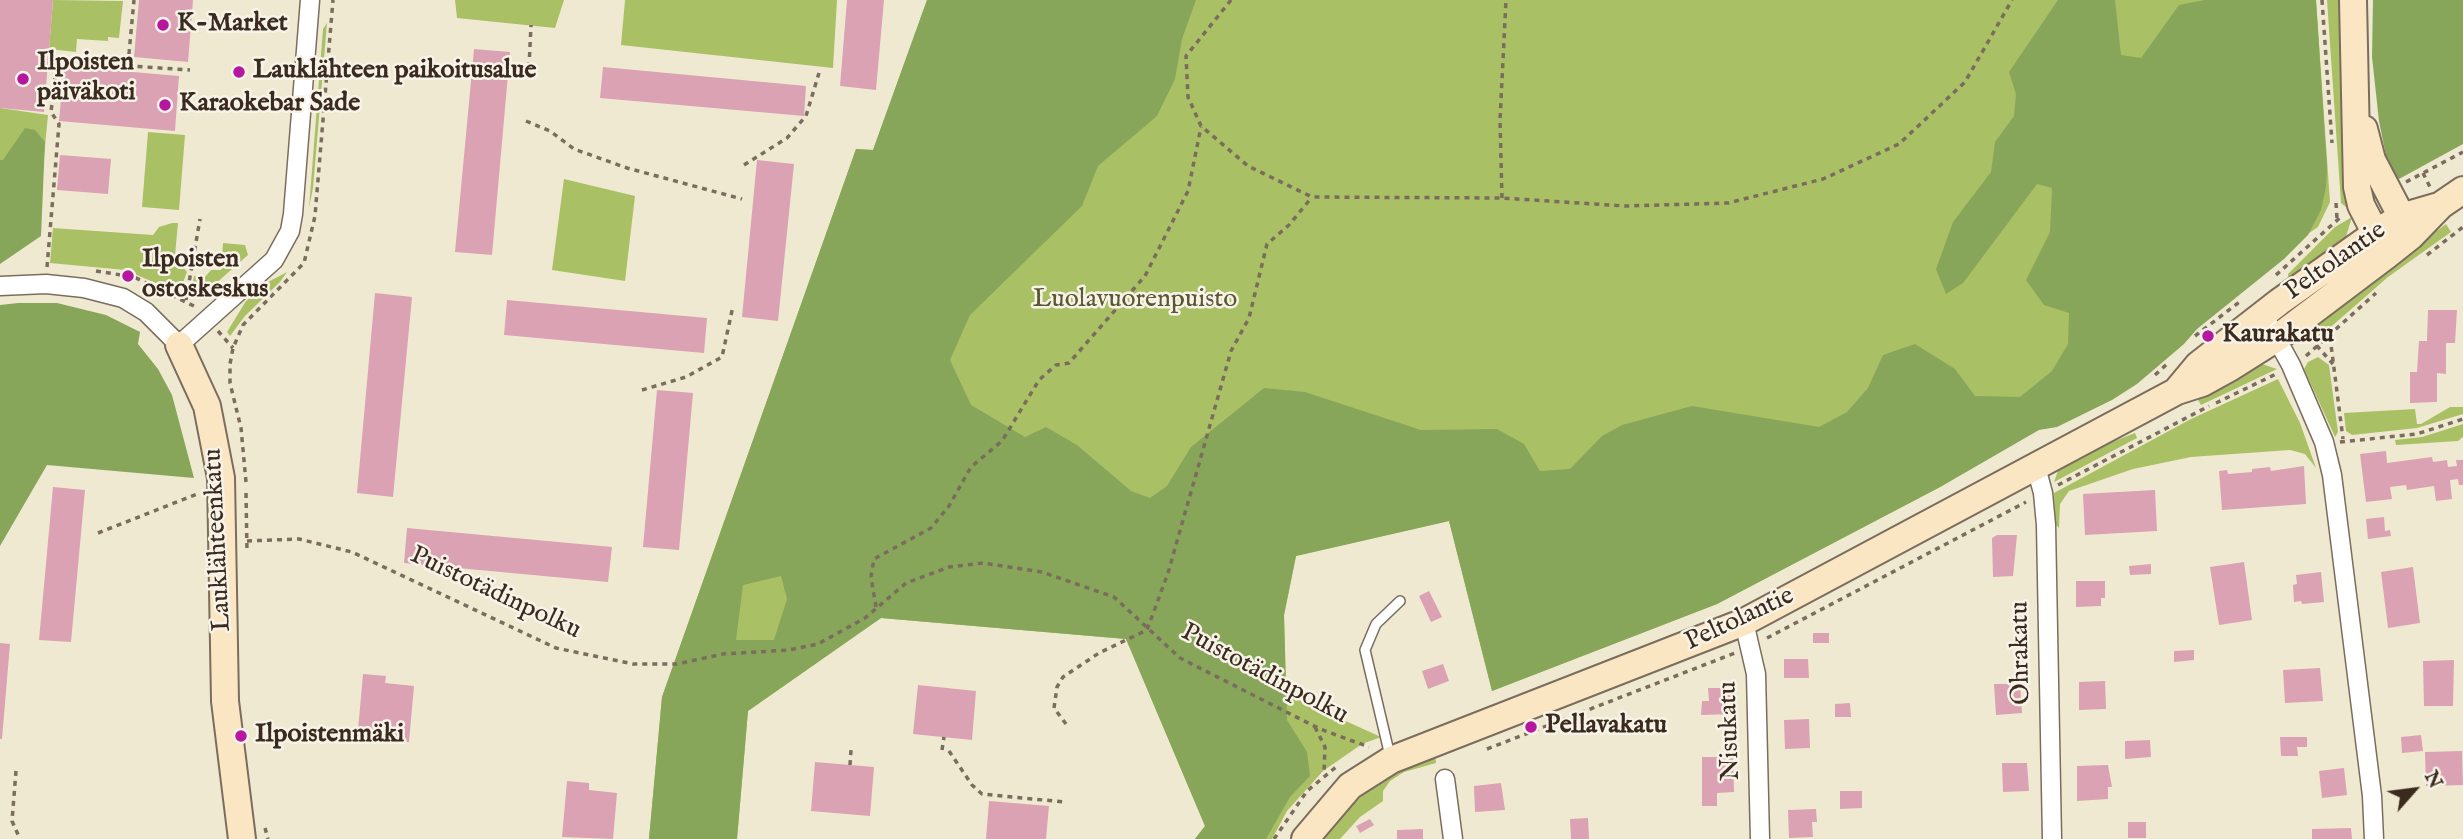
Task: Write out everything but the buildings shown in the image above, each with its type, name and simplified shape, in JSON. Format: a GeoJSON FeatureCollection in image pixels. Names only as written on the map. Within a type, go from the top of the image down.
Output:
{"type":"FeatureCollection","features":[{"type":"Feature","properties":{"kind":"street"},"geometry":{"type":"LineString","coordinates":[[0,286],[58,285],[123,298],[146,312],[179,345],[274,260],[290,231],[310,0]]}},
{"type":"Feature","properties":{"kind":"street"},"geometry":{"type":"LineString","coordinates":[[2353,0],[2357,187],[2361,205],[2381,244]]}},
{"type":"Feature","properties":{"kind":"street"},"geometry":{"type":"LineString","coordinates":[[2356,104],[2372,160],[2406,226]]}},
{"type":"Feature","properties":{"kind":"street","name":"Peltolantie"},"geometry":{"type":"LineString","coordinates":[[1305,839],[1383,750],[1744,622],[2177,391],[2202,383],[2277,338],[2381,244],[2463,190]]}},
{"type":"Feature","properties":{"kind":"street","name":"Peltolantie"},"geometry":{"type":"LineString","coordinates":[[2177,391],[2254,306],[2381,244]]}},
{"type":"Feature","properties":{"kind":"street"},"geometry":{"type":"LineString","coordinates":[[2254,306],[2277,338],[2324,442],[2340,520],[2374,839]]}},
{"type":"Feature","properties":{"kind":"street","name":"Lauklähteenkatu"},"geometry":{"type":"LineString","coordinates":[[179,345],[207,406],[221,478],[225,701],[242,839]]}},
{"type":"Feature","properties":{"kind":"street","name":"Ohrakatu"},"geometry":{"type":"LineString","coordinates":[[2036,467],[2043,493],[2046,525],[2052,839]]}},
{"type":"Feature","properties":{"kind":"street","name":"Nisukatu"},"geometry":{"type":"LineString","coordinates":[[1744,622],[1756,674],[1760,839]]}},
{"type":"Feature","properties":{"kind":"street"},"geometry":{"type":"LineString","coordinates":[[1445,779],[1453,839]]}},
{"type":"Feature","properties":{"kind":"lane"},"geometry":{"type":"LineString","coordinates":[[1383,750],[1365,650],[1376,624],[1399,601]]}},
{"type":"Feature","properties":{"kind":"path"},"geometry":{"type":"LineString","coordinates":[[128,64],[134,0]]}},
{"type":"Feature","properties":{"kind":"path"},"geometry":{"type":"LineString","coordinates":[[1231,0],[1186,56],[1188,97],[1201,126],[1248,166],[1312,197],[1502,198],[1625,206],[1728,204],[1823,179],[1899,144],[1965,82],[2012,0]]}},
{"type":"Feature","properties":{"kind":"path"},"geometry":{"type":"LineString","coordinates":[[1502,198],[1500,120],[1506,0]]}},
{"type":"Feature","properties":{"kind":"path"},"geometry":{"type":"LineString","coordinates":[[2322,0],[2332,145]]}},
{"type":"Feature","properties":{"kind":"path"},"geometry":{"type":"LineString","coordinates":[[529,67],[531,25]]}},
{"type":"Feature","properties":{"kind":"path"},"geometry":{"type":"LineString","coordinates":[[47,267],[59,124],[51,112],[57,61],[190,70]]}},
{"type":"Feature","properties":{"kind":"path"},"geometry":{"type":"LineString","coordinates":[[744,164],[787,138],[806,117],[819,73]]}},
{"type":"Feature","properties":{"kind":"path"},"geometry":{"type":"LineString","coordinates":[[526,121],[551,131],[574,149],[627,168],[742,199]]}},
{"type":"Feature","properties":{"kind":"path"},"geometry":{"type":"LineString","coordinates":[[876,607],[871,578],[874,559],[931,528],[949,506],[971,467],[1002,441],[1039,380],[1056,365],[1069,363],[1145,276],[1188,191],[1201,126]]}},
{"type":"Feature","properties":{"kind":"path"},"geometry":{"type":"LineString","coordinates":[[1066,724],[1054,708],[1057,687],[1063,677],[1099,653],[1147,630],[1168,573],[1231,351],[1249,318],[1267,244],[1289,225],[1312,197]]}},
{"type":"Feature","properties":{"kind":"path"},"geometry":{"type":"LineString","coordinates":[[2265,282],[2337,219],[2336,201]]}},
{"type":"Feature","properties":{"kind":"path"},"geometry":{"type":"LineString","coordinates":[[186,300],[200,219]]}},
{"type":"Feature","properties":{"kind":"path"},"geometry":{"type":"LineString","coordinates":[[2418,261],[2463,227]]}},
{"type":"Feature","properties":{"kind":"path"},"geometry":{"type":"LineString","coordinates":[[2317,349],[2377,292]]}},
{"type":"Feature","properties":{"kind":"path"},"geometry":{"type":"LineString","coordinates":[[642,390],[685,377],[722,357],[733,306]]}},
{"type":"Feature","properties":{"kind":"path"},"geometry":{"type":"LineString","coordinates":[[2193,338],[2254,306]]}},
{"type":"Feature","properties":{"kind":"path"},"geometry":{"type":"LineString","coordinates":[[2306,333],[2317,349],[2333,364]]}},
{"type":"Feature","properties":{"kind":"path"},"geometry":{"type":"LineString","coordinates":[[2330,337],[2344,442]]}},
{"type":"Feature","properties":{"kind":"path"},"geometry":{"type":"LineString","coordinates":[[2149,380],[2176,355]]}},
{"type":"Feature","properties":{"kind":"path"},"geometry":{"type":"LineString","coordinates":[[2324,442],[2417,434],[2463,419]]}},
{"type":"Feature","properties":{"kind":"path"},"geometry":{"type":"LineString","coordinates":[[98,533],[197,494]]}},
{"type":"Feature","properties":{"kind":"path","name":"Puistotädinpolku"},"geometry":{"type":"LineString","coordinates":[[247,554],[247,541],[299,539],[352,552],[556,648],[625,663],[677,664],[723,654],[818,644],[850,628],[892,593],[923,575],[983,562],[1042,572],[1104,592],[1123,604],[1147,630],[1180,658],[1314,726],[1383,750]]}},
{"type":"Feature","properties":{"kind":"path"},"geometry":{"type":"LineString","coordinates":[[1314,726],[1325,747],[1324,775]]}},
{"type":"Feature","properties":{"kind":"path"},"geometry":{"type":"LineString","coordinates":[[942,750],[944,737]]}},
{"type":"Feature","properties":{"kind":"path"},"geometry":{"type":"LineString","coordinates":[[850,765],[851,750]]}},
{"type":"Feature","properties":{"kind":"path"},"geometry":{"type":"LineString","coordinates":[[1360,753],[1383,750]]}},
{"type":"Feature","properties":{"kind":"path"},"geometry":{"type":"LineString","coordinates":[[949,751],[972,785],[982,794],[1064,802]]}},
{"type":"Feature","properties":{"kind":"path"},"geometry":{"type":"LineString","coordinates":[[1274,839],[1307,791],[1338,765]]}},
{"type":"Feature","properties":{"kind":"path"},"geometry":{"type":"LineString","coordinates":[[16,771],[12,821],[20,839]]}},
{"type":"Feature","properties":{"kind":"path"},"geometry":{"type":"LineString","coordinates":[[264,825],[268,839]]}},
{"type":"Feature","properties":{"kind":"green space"},"geometry":{"type":"Polygon","coordinates":[[[53,0],[123,1],[119,38],[108,37],[108,41],[77,39],[76,52],[49,49],[53,0]]]}},
{"type":"Feature","properties":{"kind":"green space"},"geometry":{"type":"Polygon","coordinates":[[[455,0],[564,0],[555,28],[457,18],[455,0]]]}},
{"type":"Feature","properties":{"kind":"green space"},"geometry":{"type":"Polygon","coordinates":[[[625,0],[837,0],[833,68],[621,45],[625,0]]]}},
{"type":"Feature","properties":{"kind":"green space","name":"Luolavuorenpuisto"},"geometry":{"type":"Polygon","coordinates":[[[927,0],[2316,0],[2330,202],[2318,227],[1942,486],[1717,604],[1492,691],[1449,521],[1296,556],[1284,615],[1286,694],[1381,737],[1362,744],[1323,771],[1287,811],[1272,839],[1195,839],[1205,826],[1126,639],[881,618],[748,711],[737,839],[649,839],[662,697],[856,149],[873,150],[927,0]]]}},
{"type":"Feature","properties":{"kind":"green space"},"geometry":{"type":"Polygon","coordinates":[[[927,0],[1196,0],[1182,39],[1175,79],[1157,116],[1098,166],[1082,206],[970,315],[950,360],[971,405],[1025,437],[1046,427],[1077,445],[1131,491],[1150,498],[1167,486],[1191,447],[1264,388],[1305,392],[1421,430],[1497,429],[1524,444],[1540,471],[1570,469],[1602,436],[1622,425],[1692,406],[1819,427],[1847,412],[1868,388],[1883,355],[1915,344],[1955,369],[1975,396],[2020,397],[2052,371],[2068,344],[2069,313],[2044,305],[2026,280],[2050,232],[2052,188],[2037,184],[1963,283],[1946,294],[1936,269],[1953,222],[1991,172],[1995,142],[2014,116],[2016,94],[2009,72],[2058,0],[2115,0],[2121,55],[2141,58],[2179,5],[2205,0],[2316,0],[2327,168],[2321,210],[2308,235],[2284,259],[2197,329],[2184,344],[2137,384],[2112,400],[2057,427],[2039,430],[1942,486],[1717,604],[1492,691],[1449,521],[1296,556],[1284,615],[1287,720],[1307,752],[1310,776],[1290,797],[1266,839],[1195,839],[1205,826],[1126,639],[881,618],[748,711],[737,839],[649,839],[662,697],[856,149],[873,150],[927,0]],[[781,576],[743,585],[736,640],[774,640],[787,599],[781,576]]]}},
{"type":"Feature","properties":{"kind":"green space"},"geometry":{"type":"Polygon","coordinates":[[[2327,0],[2344,0],[2351,204],[2346,207],[2341,203],[2327,0]]]}},
{"type":"Feature","properties":{"kind":"green space"},"geometry":{"type":"Polygon","coordinates":[[[2373,0],[2463,0],[2463,144],[2399,179],[2392,171],[2386,156],[2379,121],[2372,57],[2373,0]]]}},
{"type":"Feature","properties":{"kind":"green space"},"geometry":{"type":"Polygon","coordinates":[[[327,23],[313,188],[309,208],[323,29],[327,23]]]}},
{"type":"Feature","properties":{"kind":"green space"},"geometry":{"type":"Polygon","coordinates":[[[0,108],[48,115],[41,188],[0,184],[0,108]]]}},
{"type":"Feature","properties":{"kind":"green space"},"geometry":{"type":"Polygon","coordinates":[[[25,128],[35,130],[45,142],[41,236],[0,264],[0,160],[3,160],[25,128]]]}},
{"type":"Feature","properties":{"kind":"green space"},"geometry":{"type":"Polygon","coordinates":[[[148,132],[185,135],[179,210],[142,207],[148,132]]]}},
{"type":"Feature","properties":{"kind":"green space"},"geometry":{"type":"Polygon","coordinates":[[[564,179],[635,196],[625,281],[552,270],[564,179]]]}},
{"type":"Feature","properties":{"kind":"green space"},"geometry":{"type":"Polygon","coordinates":[[[2352,217],[2345,240],[2289,285],[2288,274],[2335,227],[2352,217]]]}},
{"type":"Feature","properties":{"kind":"green space"},"geometry":{"type":"Polygon","coordinates":[[[178,223],[174,266],[183,267],[187,272],[179,293],[125,270],[50,263],[53,228],[153,235],[159,227],[178,223]]]}},
{"type":"Feature","properties":{"kind":"green space"},"geometry":{"type":"Polygon","coordinates":[[[2446,224],[2451,232],[2388,277],[2317,339],[2312,325],[2446,224]]]}},
{"type":"Feature","properties":{"kind":"green space"},"geometry":{"type":"Polygon","coordinates":[[[223,243],[245,245],[248,255],[214,285],[201,293],[191,294],[194,276],[205,277],[211,270],[221,270],[223,243]]]}},
{"type":"Feature","properties":{"kind":"green space"},"geometry":{"type":"Polygon","coordinates":[[[287,272],[245,316],[230,336],[227,332],[246,301],[268,282],[287,272]]]}},
{"type":"Feature","properties":{"kind":"green space"},"geometry":{"type":"Polygon","coordinates":[[[57,303],[106,315],[140,332],[138,344],[158,369],[172,395],[194,478],[47,465],[0,546],[0,305],[57,303]]]}},
{"type":"Feature","properties":{"kind":"green space"},"geometry":{"type":"Polygon","coordinates":[[[2318,357],[2329,365],[2338,432],[2335,437],[2304,369],[2308,362],[2318,357]]]}},
{"type":"Feature","properties":{"kind":"green space"},"geometry":{"type":"Polygon","coordinates":[[[2259,363],[2277,369],[2201,405],[2198,400],[2215,386],[2259,363]]]}},
{"type":"Feature","properties":{"kind":"green space"},"geometry":{"type":"Polygon","coordinates":[[[2278,379],[2300,423],[2316,468],[2305,454],[2290,450],[2191,457],[2133,469],[2069,491],[2060,504],[2059,528],[2055,524],[2054,493],[2191,419],[2278,379]]]}},
{"type":"Feature","properties":{"kind":"green space"},"geometry":{"type":"Polygon","coordinates":[[[2450,407],[2463,407],[2463,414],[2417,428],[2352,435],[2346,431],[2344,413],[2415,409],[2417,424],[2421,424],[2450,407]]]}},
{"type":"Feature","properties":{"kind":"green space"},"geometry":{"type":"Polygon","coordinates":[[[2463,424],[2463,437],[2458,441],[2396,445],[2395,440],[2422,437],[2463,424]]]}},
{"type":"Feature","properties":{"kind":"green space"},"geometry":{"type":"Polygon","coordinates":[[[2135,433],[2137,438],[2054,482],[2059,468],[2094,449],[2135,433]]]}},
{"type":"Feature","properties":{"kind":"green space"},"geometry":{"type":"Polygon","coordinates":[[[1435,754],[1436,763],[1404,772],[1390,781],[1383,791],[1383,801],[1360,817],[1340,839],[1321,839],[1349,806],[1371,787],[1435,754]]]}},
{"type":"Feature","properties":{"kind":"place","name":"K-Market"},"geometry":{"type":"Point","coordinates":[163,25]}},
{"type":"Feature","properties":{"kind":"place","name":"Lauklähteen paikoitusalue"},"geometry":{"type":"Point","coordinates":[239,72]}},
{"type":"Feature","properties":{"kind":"place","name":"Ilpoisten päiväkoti"},"geometry":{"type":"Point","coordinates":[23,79]}},
{"type":"Feature","properties":{"kind":"place","name":"Karaokebar Sade"},"geometry":{"type":"Point","coordinates":[165,105]}},
{"type":"Feature","properties":{"kind":"place","name":"Ilpoisten ostoskeskus"},"geometry":{"type":"Point","coordinates":[128,276]}},
{"type":"Feature","properties":{"kind":"place","name":"Kaurakatu"},"geometry":{"type":"Point","coordinates":[2208,336]}},
{"type":"Feature","properties":{"kind":"place","name":"Pellavakatu"},"geometry":{"type":"Point","coordinates":[1531,727]}},
{"type":"Feature","properties":{"kind":"place","name":"Ilpoistenmäki"},"geometry":{"type":"Point","coordinates":[241,736]}}]}
